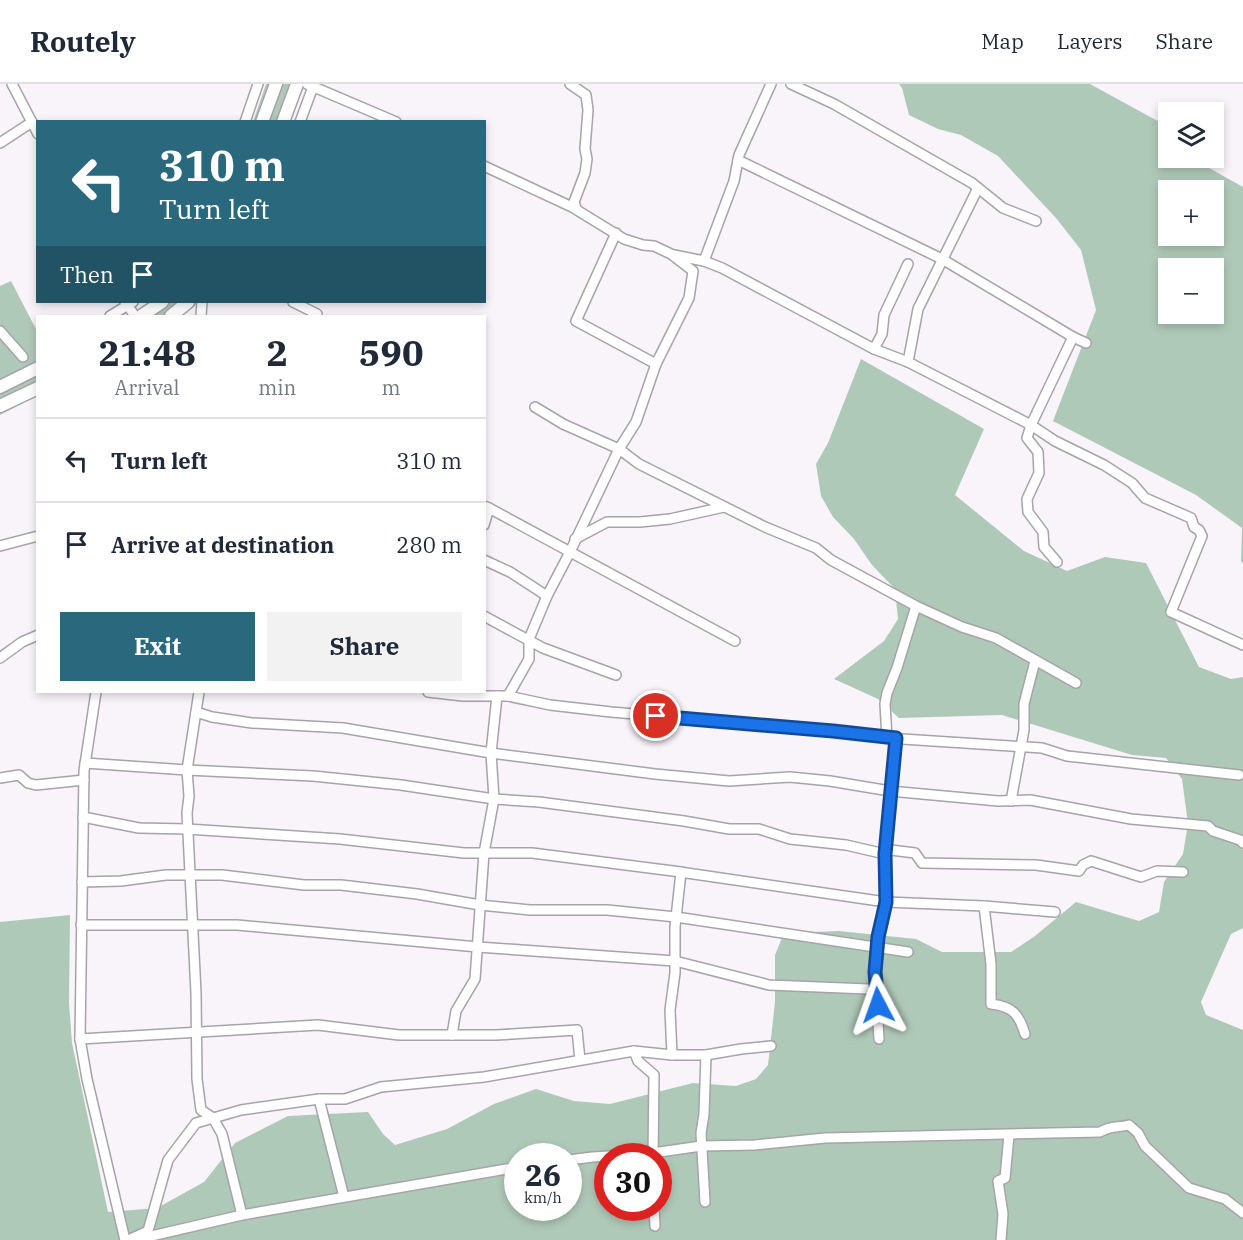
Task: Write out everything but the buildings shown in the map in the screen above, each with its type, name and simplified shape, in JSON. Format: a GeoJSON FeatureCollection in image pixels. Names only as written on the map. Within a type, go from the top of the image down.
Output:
{"type":"FeatureCollection","features":[{"type":"Feature","properties":{"kind":"highway"},"geometry":{"type":"LineString","coordinates":[[263,120],[276,84]]}},
{"type":"Feature","properties":{"kind":"highway"},"geometry":{"type":"LineString","coordinates":[[284,120],[297,84]]}},
{"type":"Feature","properties":{"kind":"highway"},"geometry":{"type":"LineString","coordinates":[[142,315],[160,303]]}},
{"type":"Feature","properties":{"kind":"highway"},"geometry":{"type":"LineString","coordinates":[[172,315],[187,303]]}},
{"type":"Feature","properties":{"kind":"highway"},"geometry":{"type":"LineString","coordinates":[[0,387],[36,369]]}},
{"type":"Feature","properties":{"kind":"highway"},"geometry":{"type":"LineString","coordinates":[[0,406],[36,389]]}},
{"type":"Feature","properties":{"kind":"street"},"geometry":{"type":"LineString","coordinates":[[12,84],[36,130]]}},
{"type":"Feature","properties":{"kind":"street"},"geometry":{"type":"LineString","coordinates":[[246,120],[258,84]]}},
{"type":"Feature","properties":{"kind":"street"},"geometry":{"type":"LineString","coordinates":[[570,84],[586,95],[588,110],[585,149],[587,159],[585,173],[574,202],[576,208]]}},
{"type":"Feature","properties":{"kind":"street"},"geometry":{"type":"LineString","coordinates":[[736,173],[764,86],[761,84]]}},
{"type":"Feature","properties":{"kind":"street"},"geometry":{"type":"LineString","coordinates":[[704,261],[734,181],[738,160],[771,84]]}},
{"type":"Feature","properties":{"kind":"street"},"geometry":{"type":"LineString","coordinates":[[791,84],[834,104],[978,188],[1003,208],[1036,221]]}},
{"type":"Feature","properties":{"kind":"street"},"geometry":{"type":"LineString","coordinates":[[301,120],[311,85],[391,120]]}},
{"type":"Feature","properties":{"kind":"street"},"geometry":{"type":"LineString","coordinates":[[0,142],[32,122]]}},
{"type":"Feature","properties":{"kind":"street"},"geometry":{"type":"LineString","coordinates":[[738,160],[942,259],[1072,337],[1086,343]]}},
{"type":"Feature","properties":{"kind":"street"},"geometry":{"type":"LineString","coordinates":[[486,167],[572,207],[624,239],[654,246],[671,254],[693,271],[689,298],[656,364],[636,422],[619,449],[547,596],[529,639],[528,658],[508,696]]}},
{"type":"Feature","properties":{"kind":"street"},"geometry":{"type":"LineString","coordinates":[[908,362],[918,309],[978,188]]}},
{"type":"Feature","properties":{"kind":"street"},"geometry":{"type":"LineString","coordinates":[[616,233],[576,321],[656,364]]}},
{"type":"Feature","properties":{"kind":"street"},"geometry":{"type":"LineString","coordinates":[[671,254],[704,261],[722,268],[874,349],[908,362],[1031,425],[1123,477],[1132,483],[1145,498],[1191,518],[1194,527],[1202,536],[1171,612],[1243,645]]}},
{"type":"Feature","properties":{"kind":"street"},"geometry":{"type":"LineString","coordinates":[[874,349],[882,334],[884,315],[908,264]]}},
{"type":"Feature","properties":{"kind":"street"},"geometry":{"type":"LineString","coordinates":[[111,315],[128,303]]}},
{"type":"Feature","properties":{"kind":"street"},"geometry":{"type":"LineString","coordinates":[[295,303],[316,315]]}},
{"type":"Feature","properties":{"kind":"street"},"geometry":{"type":"LineString","coordinates":[[0,331],[23,357]]}},
{"type":"Feature","properties":{"kind":"street"},"geometry":{"type":"LineString","coordinates":[[1057,562],[1044,547],[1043,532],[1028,512],[1027,499],[1039,473],[1038,452],[1027,438],[1072,337]]}},
{"type":"Feature","properties":{"kind":"street"},"geometry":{"type":"LineString","coordinates":[[535,407],[562,424],[619,449],[639,464],[724,507],[816,548],[831,560],[916,606],[962,627],[996,638],[1076,683]]}},
{"type":"Feature","properties":{"kind":"street"},"geometry":{"type":"LineString","coordinates":[[487,507],[735,641]]}},
{"type":"Feature","properties":{"kind":"street"},"geometry":{"type":"LineString","coordinates":[[575,539],[607,522],[670,519],[724,507]]}},
{"type":"Feature","properties":{"kind":"street"},"geometry":{"type":"LineString","coordinates":[[0,546],[36,537]]}},
{"type":"Feature","properties":{"kind":"street"},"geometry":{"type":"LineString","coordinates":[[486,561],[510,572],[547,596]]}},
{"type":"Feature","properties":{"kind":"street"},"geometry":{"type":"LineString","coordinates":[[879,1039],[875,972],[878,937],[886,902],[885,854],[892,738],[885,704],[886,693],[897,668],[916,606]]}},
{"type":"Feature","properties":{"kind":"street"},"geometry":{"type":"LineString","coordinates":[[486,617],[543,648],[616,675]]}},
{"type":"Feature","properties":{"kind":"street"},"geometry":{"type":"LineString","coordinates":[[0,657],[22,642],[36,636]]}},
{"type":"Feature","properties":{"kind":"street"},"geometry":{"type":"LineString","coordinates":[[1011,801],[1024,730],[1024,704],[1035,661]]}},
{"type":"Feature","properties":{"kind":"street"},"geometry":{"type":"LineString","coordinates":[[96,693],[84,780],[80,1039],[87,1079],[128,1240]]}},
{"type":"Feature","properties":{"kind":"street"},"geometry":{"type":"LineString","coordinates":[[199,693],[187,770],[189,796],[187,829],[197,1031],[197,1079],[201,1110],[213,1118],[222,1134],[243,1215]]}},
{"type":"Feature","properties":{"kind":"street"},"geometry":{"type":"LineString","coordinates":[[437,693],[463,696],[508,696],[550,705],[611,712],[892,738],[1042,748],[1067,756],[1239,775]]}},
{"type":"Feature","properties":{"kind":"street"},"geometry":{"type":"LineString","coordinates":[[452,1035],[456,1011],[475,979],[484,853],[494,799],[491,753],[497,696]]}},
{"type":"Feature","properties":{"kind":"street"},"geometry":{"type":"LineString","coordinates":[[196,712],[212,717],[252,723],[343,728],[491,753],[655,774],[729,781],[790,777],[890,791],[998,801],[1030,800],[1131,819],[1208,826],[1213,831],[1243,843]]}},
{"type":"Feature","properties":{"kind":"street"},"geometry":{"type":"LineString","coordinates":[[85,763],[313,776],[401,785],[494,799],[539,802],[684,821],[729,829],[759,829],[790,839],[846,845],[885,854],[891,850],[915,853],[922,863],[1036,865],[1079,871],[1083,865],[1091,861],[1141,877],[1156,871],[1183,872]]}},
{"type":"Feature","properties":{"kind":"street"},"geometry":{"type":"LineString","coordinates":[[0,778],[19,775],[28,783],[36,785],[84,780]]}},
{"type":"Feature","properties":{"kind":"street"},"geometry":{"type":"LineString","coordinates":[[83,817],[139,828],[340,839],[464,853],[532,853],[886,902],[1055,912]]}},
{"type":"Feature","properties":{"kind":"street"},"geometry":{"type":"LineString","coordinates":[[672,1055],[670,1010],[681,872]]}},
{"type":"Feature","properties":{"kind":"street"},"geometry":{"type":"LineString","coordinates":[[82,882],[222,875],[304,885],[341,885],[417,894],[480,905],[530,909],[607,910],[676,917],[908,952]]}},
{"type":"Feature","properties":{"kind":"street"},"geometry":{"type":"LineString","coordinates":[[984,906],[991,964],[991,1004],[1008,1006],[1018,1017],[1026,1034]]}},
{"type":"Feature","properties":{"kind":"street"},"geometry":{"type":"LineString","coordinates":[[81,926],[237,925],[281,928],[478,947],[675,961],[769,985],[868,989],[877,992]]}},
{"type":"Feature","properties":{"kind":"street"},"geometry":{"type":"LineString","coordinates":[[80,1039],[318,1025],[399,1035],[507,1035],[577,1030],[580,1060]]}},
{"type":"Feature","properties":{"kind":"street"},"geometry":{"type":"LineString","coordinates":[[128,1240],[148,1232],[168,1160],[196,1123],[241,1110],[319,1099],[345,1099],[381,1087],[484,1077],[634,1051],[672,1055],[706,1055],[741,1048],[771,1046]]}},
{"type":"Feature","properties":{"kind":"street"},"geometry":{"type":"LineString","coordinates":[[634,1051],[638,1061],[654,1075],[653,1143]]}},
{"type":"Feature","properties":{"kind":"street"},"geometry":{"type":"LineString","coordinates":[[705,1202],[701,1146],[706,1055]]}},
{"type":"Feature","properties":{"kind":"street"},"geometry":{"type":"LineString","coordinates":[[319,1099],[344,1197]]}},
{"type":"Feature","properties":{"kind":"street"},"geometry":{"type":"LineString","coordinates":[[672,1151],[701,1146],[755,1145],[825,1138],[1100,1132],[1113,1126],[1129,1125],[1138,1133],[1145,1146],[1190,1188],[1225,1199],[1243,1213]]}},
{"type":"Feature","properties":{"kind":"street"},"geometry":{"type":"LineString","coordinates":[[1001,1240],[1003,1214],[998,1181],[1005,1178],[1009,1135]]}},
{"type":"Feature","properties":{"kind":"street"},"geometry":{"type":"LineString","coordinates":[[128,1240],[243,1215],[504,1169]]}},
{"type":"Feature","properties":{"kind":"street"},"geometry":{"type":"LineString","coordinates":[[655,1221],[655,1226]]}},
{"type":"Feature","properties":{"kind":"green space"},"geometry":{"type":"Polygon","coordinates":[[[266,84],[302,84],[289,120],[254,120],[266,84]]]}},
{"type":"Feature","properties":{"kind":"green space"},"geometry":{"type":"Polygon","coordinates":[[[899,84],[1090,84],[1158,121],[1158,168],[1209,168],[1243,187],[1243,564],[1241,561],[1242,528],[1196,495],[1053,421],[1096,310],[1081,250],[1056,218],[998,156],[961,135],[938,129],[909,115],[899,84]]]}},
{"type":"Feature","properties":{"kind":"green space"},"geometry":{"type":"Polygon","coordinates":[[[11,281],[36,329],[36,397],[0,415],[0,286],[11,281]]]}},
{"type":"Feature","properties":{"kind":"green space"},"geometry":{"type":"Polygon","coordinates":[[[150,303],[198,303],[183,315],[129,315],[150,303]]]}},
{"type":"Feature","properties":{"kind":"green space"},"geometry":{"type":"Polygon","coordinates":[[[861,359],[984,429],[955,495],[1024,551],[1067,571],[1105,557],[1146,563],[1199,667],[1231,679],[1243,677],[1243,928],[1231,934],[1201,1002],[1206,1015],[1243,1030],[1243,1240],[0,1240],[0,922],[70,915],[69,1003],[72,1043],[108,1212],[157,1208],[204,1182],[235,1143],[288,1116],[368,1112],[383,1134],[395,1145],[447,1129],[494,1104],[536,1089],[574,1101],[610,1104],[693,1083],[736,1086],[756,1079],[768,1065],[775,1002],[775,955],[784,933],[839,931],[916,939],[942,952],[1011,952],[1035,936],[1076,902],[1139,921],[1159,912],[1164,882],[1183,854],[1188,824],[1182,779],[1166,758],[1132,755],[1002,715],[899,718],[878,699],[834,679],[884,641],[898,619],[895,589],[833,517],[821,496],[816,464],[828,443],[861,359]]]}},
{"type":"Feature","properties":{"kind":"route"},"geometry":{"type":"LineString","coordinates":[[656,716],[896,738],[885,854],[886,902],[878,937],[875,972],[878,1005]]}}]}
